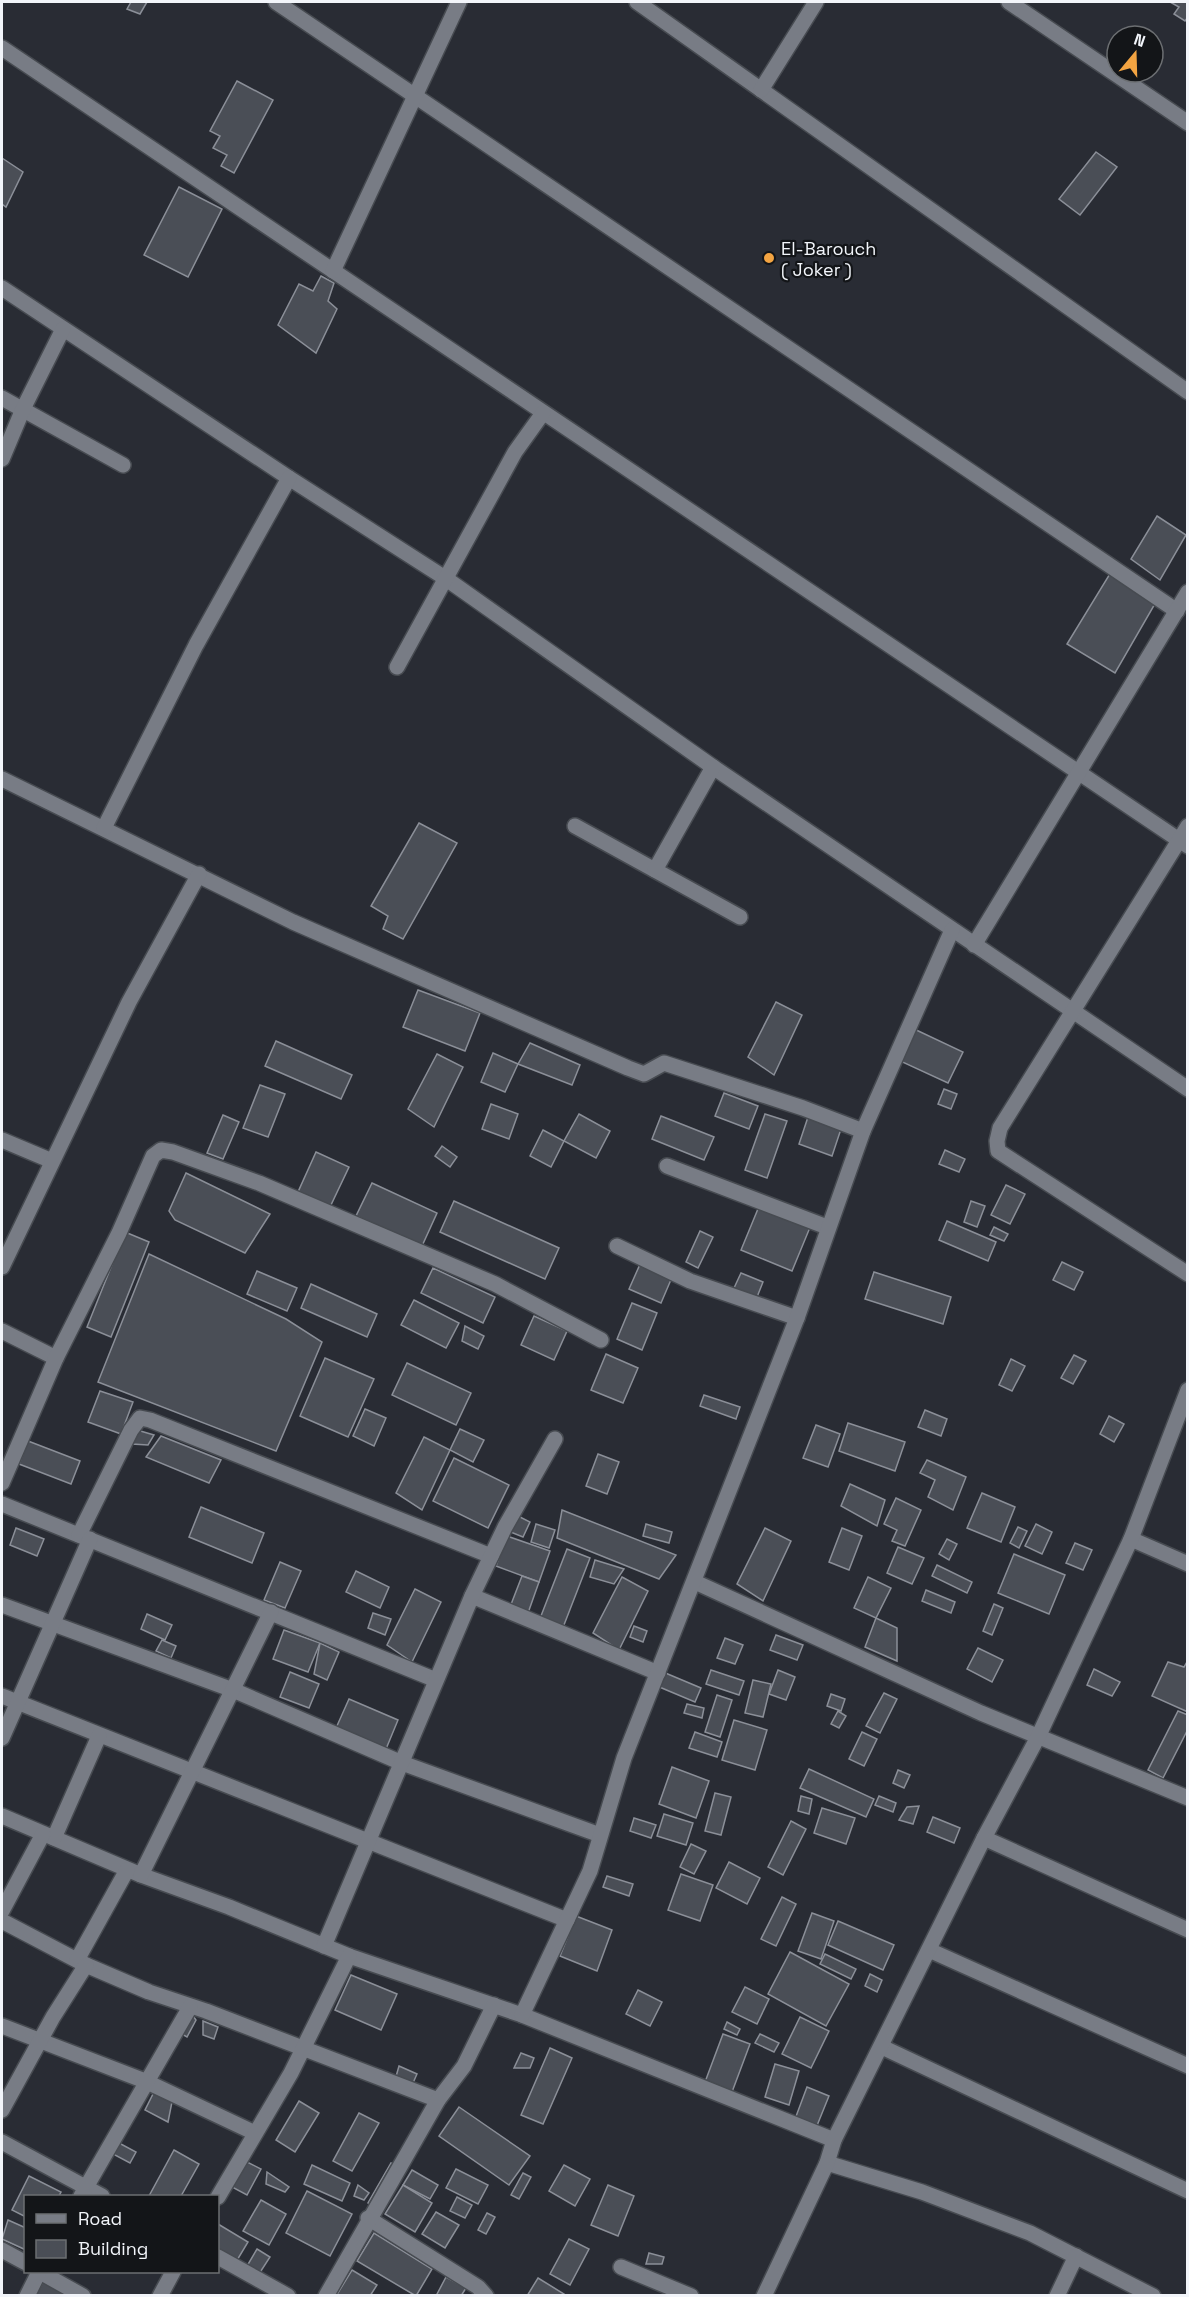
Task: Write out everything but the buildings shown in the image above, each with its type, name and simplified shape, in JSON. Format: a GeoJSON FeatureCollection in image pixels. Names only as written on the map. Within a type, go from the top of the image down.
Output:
{"type":"FeatureCollection","features":[{"type":"Feature","properties":{"kind":"street"},"geometry":{"type":"LineString","coordinates":[[276,2],[415,94],[598,222],[1177,611]]}},
{"type":"Feature","properties":{"kind":"street"},"geometry":{"type":"LineString","coordinates":[[333,271],[459,2]]}},
{"type":"Feature","properties":{"kind":"street"},"geometry":{"type":"LineString","coordinates":[[637,2],[1188,392]]}},
{"type":"Feature","properties":{"kind":"street"},"geometry":{"type":"LineString","coordinates":[[761,90],[816,2]]}},
{"type":"Feature","properties":{"kind":"street"},"geometry":{"type":"LineString","coordinates":[[1009,2],[1188,123]]}},
{"type":"Feature","properties":{"kind":"street"},"geometry":{"type":"LineString","coordinates":[[2,48],[1183,843]]}},
{"type":"Feature","properties":{"kind":"street"},"geometry":{"type":"LineString","coordinates":[[2,288],[445,578],[713,767],[1071,1012],[1188,1089]]}},
{"type":"Feature","properties":{"kind":"street"},"geometry":{"type":"LineString","coordinates":[[2,459],[23,409],[63,328]]}},
{"type":"Feature","properties":{"kind":"street"},"geometry":{"type":"LineString","coordinates":[[2,398],[123,465]]}},
{"type":"Feature","properties":{"kind":"street"},"geometry":{"type":"LineString","coordinates":[[397,667],[515,452],[543,412]]}},
{"type":"Feature","properties":{"kind":"street"},"geometry":{"type":"LineString","coordinates":[[104,828],[196,645],[289,478]]}},
{"type":"Feature","properties":{"kind":"street"},"geometry":{"type":"LineString","coordinates":[[974,945],[1188,592]]}},
{"type":"Feature","properties":{"kind":"street"},"geometry":{"type":"LineString","coordinates":[[655,870],[713,767]]}},
{"type":"Feature","properties":{"kind":"street"},"geometry":{"type":"LineString","coordinates":[[2,779],[293,922],[628,1068],[644,1074],[664,1063],[803,1108],[863,1131]]}},
{"type":"Feature","properties":{"kind":"street"},"geometry":{"type":"LineString","coordinates":[[575,826],[740,917]]}},
{"type":"Feature","properties":{"kind":"street"},"geometry":{"type":"LineString","coordinates":[[1188,826],[1183,843],[1071,1012],[1000,1128],[997,1141],[998,1151],[1188,1274]]}},
{"type":"Feature","properties":{"kind":"street"},"geometry":{"type":"LineString","coordinates":[[2,1267],[129,1002],[198,874]]}},
{"type":"Feature","properties":{"kind":"street"},"geometry":{"type":"LineString","coordinates":[[522,2014],[590,1871],[624,1758],[797,1318],[827,1227],[863,1131],[952,930]]}},
{"type":"Feature","properties":{"kind":"street"},"geometry":{"type":"LineString","coordinates":[[2,1140],[52,1161]]}},
{"type":"Feature","properties":{"kind":"street"},"geometry":{"type":"LineString","coordinates":[[2,1483],[56,1358],[119,1233],[153,1156],[161,1150],[173,1152],[259,1183],[495,1284],[601,1340]]}},
{"type":"Feature","properties":{"kind":"street"},"geometry":{"type":"LineString","coordinates":[[667,1166],[827,1227]]}},
{"type":"Feature","properties":{"kind":"street"},"geometry":{"type":"LineString","coordinates":[[617,1246],[690,1281],[797,1318]]}},
{"type":"Feature","properties":{"kind":"street"},"geometry":{"type":"LineString","coordinates":[[2,1331],[56,1358]]}},
{"type":"Feature","properties":{"kind":"street"},"geometry":{"type":"LineString","coordinates":[[764,2295],[827,2163],[834,2140],[984,1838],[1038,1737],[1131,1539],[1188,1390]]}},
{"type":"Feature","properties":{"kind":"street"},"geometry":{"type":"LineString","coordinates":[[2,1738],[53,1624],[85,1537],[131,1430],[140,1418],[491,1556]]}},
{"type":"Feature","properties":{"kind":"street"},"geometry":{"type":"LineString","coordinates":[[324,1946],[472,1596],[491,1556],[555,1439]]}},
{"type":"Feature","properties":{"kind":"street"},"geometry":{"type":"LineString","coordinates":[[2,1504],[436,1680]]}},
{"type":"Feature","properties":{"kind":"street"},"geometry":{"type":"LineString","coordinates":[[1131,1539],[1188,1564]]}},
{"type":"Feature","properties":{"kind":"street"},"geometry":{"type":"LineString","coordinates":[[695,1582],[1038,1737],[1188,1798]]}},
{"type":"Feature","properties":{"kind":"street"},"geometry":{"type":"LineString","coordinates":[[472,1596],[658,1673]]}},
{"type":"Feature","properties":{"kind":"street"},"geometry":{"type":"LineString","coordinates":[[2,1605],[233,1690],[402,1764],[600,1835]]}},
{"type":"Feature","properties":{"kind":"street"},"geometry":{"type":"LineString","coordinates":[[2,2110],[82,1963],[192,1773],[271,1612]]}},
{"type":"Feature","properties":{"kind":"street"},"geometry":{"type":"LineString","coordinates":[[2,1696],[567,1920]]}},
{"type":"Feature","properties":{"kind":"street"},"geometry":{"type":"LineString","coordinates":[[2,1911],[48,1836],[99,1736]]}},
{"type":"Feature","properties":{"kind":"street"},"geometry":{"type":"LineString","coordinates":[[2,1816],[134,1873],[349,1956],[522,2014],[834,2140]]}},
{"type":"Feature","properties":{"kind":"street"},"geometry":{"type":"LineString","coordinates":[[984,1838],[1188,1930]]}},
{"type":"Feature","properties":{"kind":"street"},"geometry":{"type":"LineString","coordinates":[[2,1921],[82,1963],[190,2007],[303,2047],[438,2100]]}},
{"type":"Feature","properties":{"kind":"street"},"geometry":{"type":"LineString","coordinates":[[929,1950],[1188,2066]]}},
{"type":"Feature","properties":{"kind":"street"},"geometry":{"type":"LineString","coordinates":[[219,2195],[303,2047],[349,1956]]}},
{"type":"Feature","properties":{"kind":"street"},"geometry":{"type":"LineString","coordinates":[[326,2295],[368,2218],[438,2100],[464,2066],[494,2005]]}},
{"type":"Feature","properties":{"kind":"street"},"geometry":{"type":"LineString","coordinates":[[2,2142],[84,2192],[145,2081],[190,2007]]}},
{"type":"Feature","properties":{"kind":"street"},"geometry":{"type":"LineString","coordinates":[[2,2026],[145,2081],[255,2133]]}},
{"type":"Feature","properties":{"kind":"street"},"geometry":{"type":"LineString","coordinates":[[882,2047],[1188,2191]]}},
{"type":"Feature","properties":{"kind":"street"},"geometry":{"type":"LineString","coordinates":[[827,2163],[922,2192],[1030,2234],[1153,2295]]}},
{"type":"Feature","properties":{"kind":"street"},"geometry":{"type":"LineString","coordinates":[[368,2218],[478,2287],[486,2295]]}},
{"type":"Feature","properties":{"kind":"street"},"geometry":{"type":"LineString","coordinates":[[2,2250],[24,2262]]}},
{"type":"Feature","properties":{"kind":"street"},"geometry":{"type":"LineString","coordinates":[[1057,2295],[1076,2256]]}},
{"type":"Feature","properties":{"kind":"street"},"geometry":{"type":"LineString","coordinates":[[219,2258],[288,2295]]}},
{"type":"Feature","properties":{"kind":"street"},"geometry":{"type":"LineString","coordinates":[[621,2267],[691,2295]]}},
{"type":"Feature","properties":{"kind":"street"},"geometry":{"type":"LineString","coordinates":[[27,2295],[39,2273]]}},
{"type":"Feature","properties":{"kind":"street"},"geometry":{"type":"LineString","coordinates":[[44,2273],[83,2295]]}},
{"type":"Feature","properties":{"kind":"street"},"geometry":{"type":"LineString","coordinates":[[160,2295],[172,2273]]}},
{"type":"Feature","properties":{"kind":"place","name":"El-Barouch ( Joker )"},"geometry":{"type":"Point","coordinates":[769,258]}}]}
